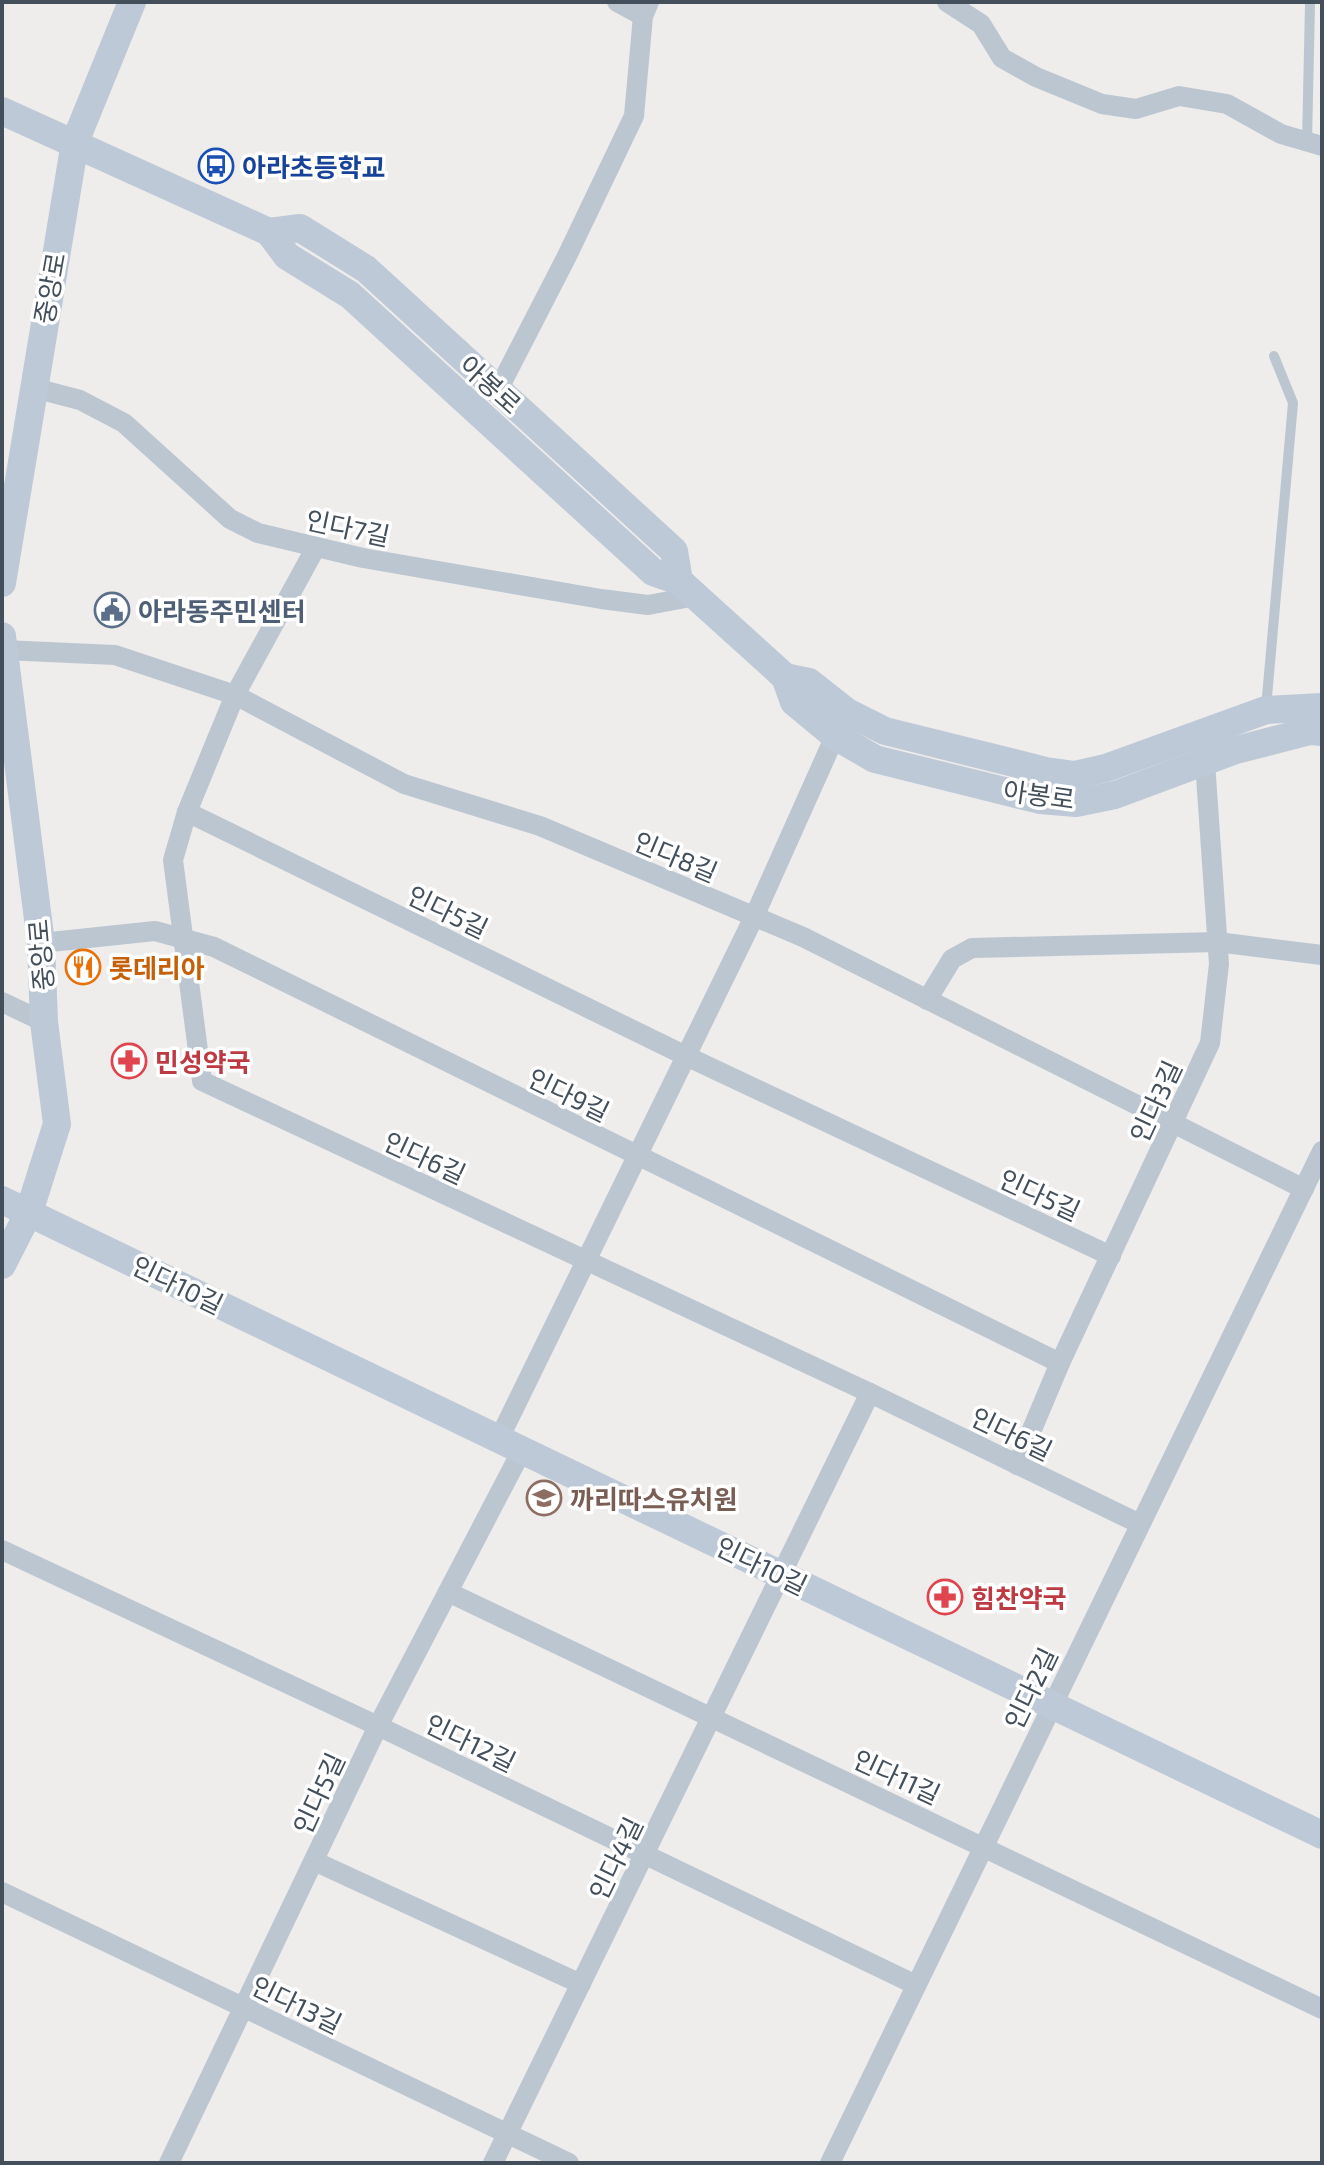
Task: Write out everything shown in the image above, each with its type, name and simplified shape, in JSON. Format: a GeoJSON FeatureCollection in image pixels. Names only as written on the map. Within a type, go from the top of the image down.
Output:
{"type":"FeatureCollection","features":[{"type":"Feature","properties":{"kind":"main road","name":"중앙로"},"geometry":{"type":"LineString","coordinates":[[2,583],[75,142],[132,2]]}},
{"type":"Feature","properties":{"kind":"main road","name":"아봉로"},"geometry":{"type":"LineString","coordinates":[[2,111],[269,232],[287,256],[350,295],[653,572],[687,588],[785,677],[794,702],[835,736],[875,759],[1040,800],[1076,803],[1115,795],[1236,750],[1310,731],[1322,732]]}},
{"type":"Feature","properties":{"kind":"main road","name":"아봉로"},"geometry":{"type":"LineString","coordinates":[[269,232],[300,228],[366,269],[674,551],[687,588]]}},
{"type":"Feature","properties":{"kind":"main road","name":"중앙로"},"geometry":{"type":"LineString","coordinates":[[2,1265],[29,1212],[57,1124],[44,1022],[41,943],[10,782],[3,643]]}},
{"type":"Feature","properties":{"kind":"main road","name":"아봉로"},"geometry":{"type":"LineString","coordinates":[[785,677],[809,682],[847,712],[885,731],[1046,771],[1075,775],[1106,768],[1266,710],[1322,707]]}},
{"type":"Feature","properties":{"kind":"main road","name":"인다10길"},"geometry":{"type":"LineString","coordinates":[[2,1200],[1322,1835]]}},
{"type":"Feature","properties":{"kind":"street"},"geometry":{"type":"LineString","coordinates":[[498,390],[634,116],[646,9],[617,2]]}},
{"type":"Feature","properties":{"kind":"street"},"geometry":{"type":"LineString","coordinates":[[947,2],[981,24],[1002,58],[1036,77],[1102,104],[1136,109],[1179,96],[1227,104],[1281,134],[1314,144]]}},
{"type":"Feature","properties":{"kind":"street","name":"인다7길"},"geometry":{"type":"LineString","coordinates":[[34,388],[80,400],[124,423],[230,519],[258,533],[316,547],[648,605],[687,588]]}},
{"type":"Feature","properties":{"kind":"street","name":"인다6길"},"geometry":{"type":"LineString","coordinates":[[316,547],[235,695],[187,812],[173,860],[202,1081],[870,1393],[1140,1524]]}},
{"type":"Feature","properties":{"kind":"street","name":"인다8길"},"geometry":{"type":"LineString","coordinates":[[3,643],[115,655],[235,695],[404,784],[540,826],[803,937],[1304,1189]]}},
{"type":"Feature","properties":{"kind":"street","name":"인다3길"},"geometry":{"type":"LineString","coordinates":[[1017,1465],[1060,1363],[1210,1043],[1219,964],[1205,762],[1193,735]]}},
{"type":"Feature","properties":{"kind":"street","name":"인다5길"},"geometry":{"type":"LineString","coordinates":[[169,2163],[378,1726],[448,1592],[586,1262],[754,917],[835,736]]}},
{"type":"Feature","properties":{"kind":"street","name":"인다5길"},"geometry":{"type":"LineString","coordinates":[[187,812],[686,1056],[1111,1256]]}},
{"type":"Feature","properties":{"kind":"street","name":"인다9길"},"geometry":{"type":"LineString","coordinates":[[41,943],[155,931],[214,947],[1060,1363]]}},
{"type":"Feature","properties":{"kind":"street"},"geometry":{"type":"LineString","coordinates":[[927,1000],[952,959],[972,948],[1217,942],[1322,955]]}},
{"type":"Feature","properties":{"kind":"street"},"geometry":{"type":"LineString","coordinates":[[2,1002],[44,1022]]}},
{"type":"Feature","properties":{"kind":"street","name":"인다2길"},"geometry":{"type":"LineString","coordinates":[[830,2163],[1322,1151]]}},
{"type":"Feature","properties":{"kind":"street","name":"인다4길"},"geometry":{"type":"LineString","coordinates":[[493,2163],[870,1393]]}},
{"type":"Feature","properties":{"kind":"street","name":"인다12길"},"geometry":{"type":"LineString","coordinates":[[2,1550],[378,1726],[916,1985]]}},
{"type":"Feature","properties":{"kind":"street","name":"인다11길"},"geometry":{"type":"LineString","coordinates":[[448,1592],[1322,2009]]}},
{"type":"Feature","properties":{"kind":"street"},"geometry":{"type":"LineString","coordinates":[[314,1861],[581,1984]]}},
{"type":"Feature","properties":{"kind":"street","name":"인다13길"},"geometry":{"type":"LineString","coordinates":[[2,1892],[569,2163]]}},
{"type":"Feature","properties":{"kind":"lane"},"geometry":{"type":"LineString","coordinates":[[1310,4],[1314,144]]}},
{"type":"Feature","properties":{"kind":"lane"},"geometry":{"type":"LineString","coordinates":[[1266,710],[1293,403],[1274,356]]}},
{"type":"Feature","properties":{"kind":"place","name":"아라초등학교"},"geometry":{"type":"Point","coordinates":[216,166]}},
{"type":"Feature","properties":{"kind":"place","name":"아라동주민센터"},"geometry":{"type":"Point","coordinates":[112,610]}},
{"type":"Feature","properties":{"kind":"place","name":"롯데리아"},"geometry":{"type":"Point","coordinates":[83,967]}},
{"type":"Feature","properties":{"kind":"place","name":"민성약국"},"geometry":{"type":"Point","coordinates":[129,1061]}},
{"type":"Feature","properties":{"kind":"place","name":"까리따스유치원"},"geometry":{"type":"Point","coordinates":[544,1498]}},
{"type":"Feature","properties":{"kind":"place","name":"힘찬약국"},"geometry":{"type":"Point","coordinates":[945,1597]}}]}
